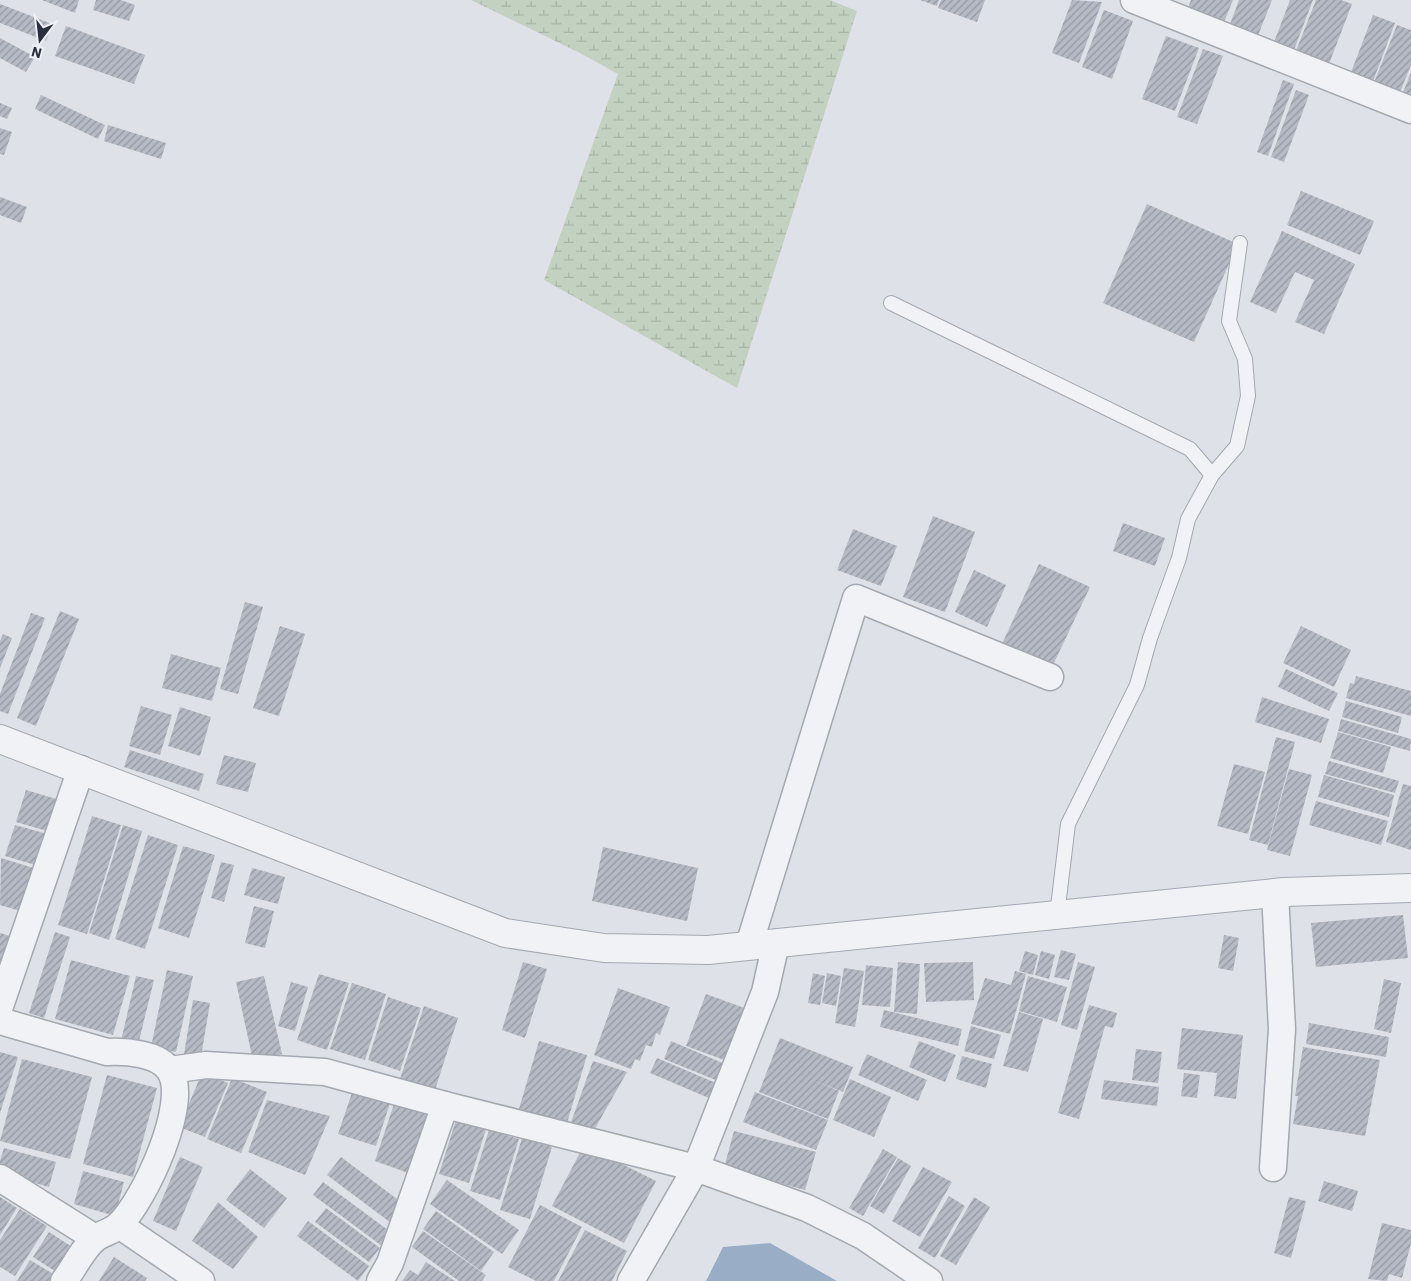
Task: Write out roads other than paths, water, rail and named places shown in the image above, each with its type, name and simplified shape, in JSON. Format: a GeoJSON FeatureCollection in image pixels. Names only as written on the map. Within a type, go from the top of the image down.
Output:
{"type":"FeatureCollection","features":[{"type":"Feature","properties":{"kind":"street"},"geometry":{"type":"LineString","coordinates":[[1134,0],[1411,110]]}},
{"type":"Feature","properties":{"kind":"street"},"geometry":{"type":"LineString","coordinates":[[749,945],[856,598],[1050,677]]}},
{"type":"Feature","properties":{"kind":"street"},"geometry":{"type":"LineString","coordinates":[[0,739],[504,932],[604,948],[708,950],[1275,893],[1411,888]]}},
{"type":"Feature","properties":{"kind":"street"},"geometry":{"type":"LineString","coordinates":[[0,1006],[81,770]]}},
{"type":"Feature","properties":{"kind":"street"},"geometry":{"type":"LineString","coordinates":[[1273,1168],[1282,1029],[1275,893]]}},
{"type":"Feature","properties":{"kind":"street"},"geometry":{"type":"LineString","coordinates":[[631,1281],[696,1168],[765,992],[776,943]]}},
{"type":"Feature","properties":{"kind":"street"},"geometry":{"type":"LineString","coordinates":[[0,1022],[107,1052],[123,1051],[149,1056],[170,1070],[177,1094],[165,1141],[149,1182],[119,1225],[95,1238],[64,1281]]}},
{"type":"Feature","properties":{"kind":"street"},"geometry":{"type":"LineString","coordinates":[[170,1070],[206,1065],[325,1072],[445,1105],[696,1168],[807,1208],[863,1236],[929,1281]]}},
{"type":"Feature","properties":{"kind":"street"},"geometry":{"type":"LineString","coordinates":[[380,1281],[390,1263],[445,1105]]}},
{"type":"Feature","properties":{"kind":"street"},"geometry":{"type":"LineString","coordinates":[[0,1178],[95,1238]]}},
{"type":"Feature","properties":{"kind":"street"},"geometry":{"type":"LineString","coordinates":[[119,1225],[201,1281]]}},
{"type":"Feature","properties":{"kind":"lane"},"geometry":{"type":"LineString","coordinates":[[1057,914],[1068,824],[1137,685],[1150,638],[1180,558],[1188,519],[1212,475],[1237,446],[1248,396],[1245,359],[1229,321],[1240,243]]}},
{"type":"Feature","properties":{"kind":"lane"},"geometry":{"type":"LineString","coordinates":[[891,303],[1190,449],[1212,475]]}},
{"type":"Feature","properties":{"kind":"water"},"geometry":{"type":"Polygon","coordinates":[[[770,1243],[837,1281],[706,1281],[723,1247],[770,1243]]]}}]}
